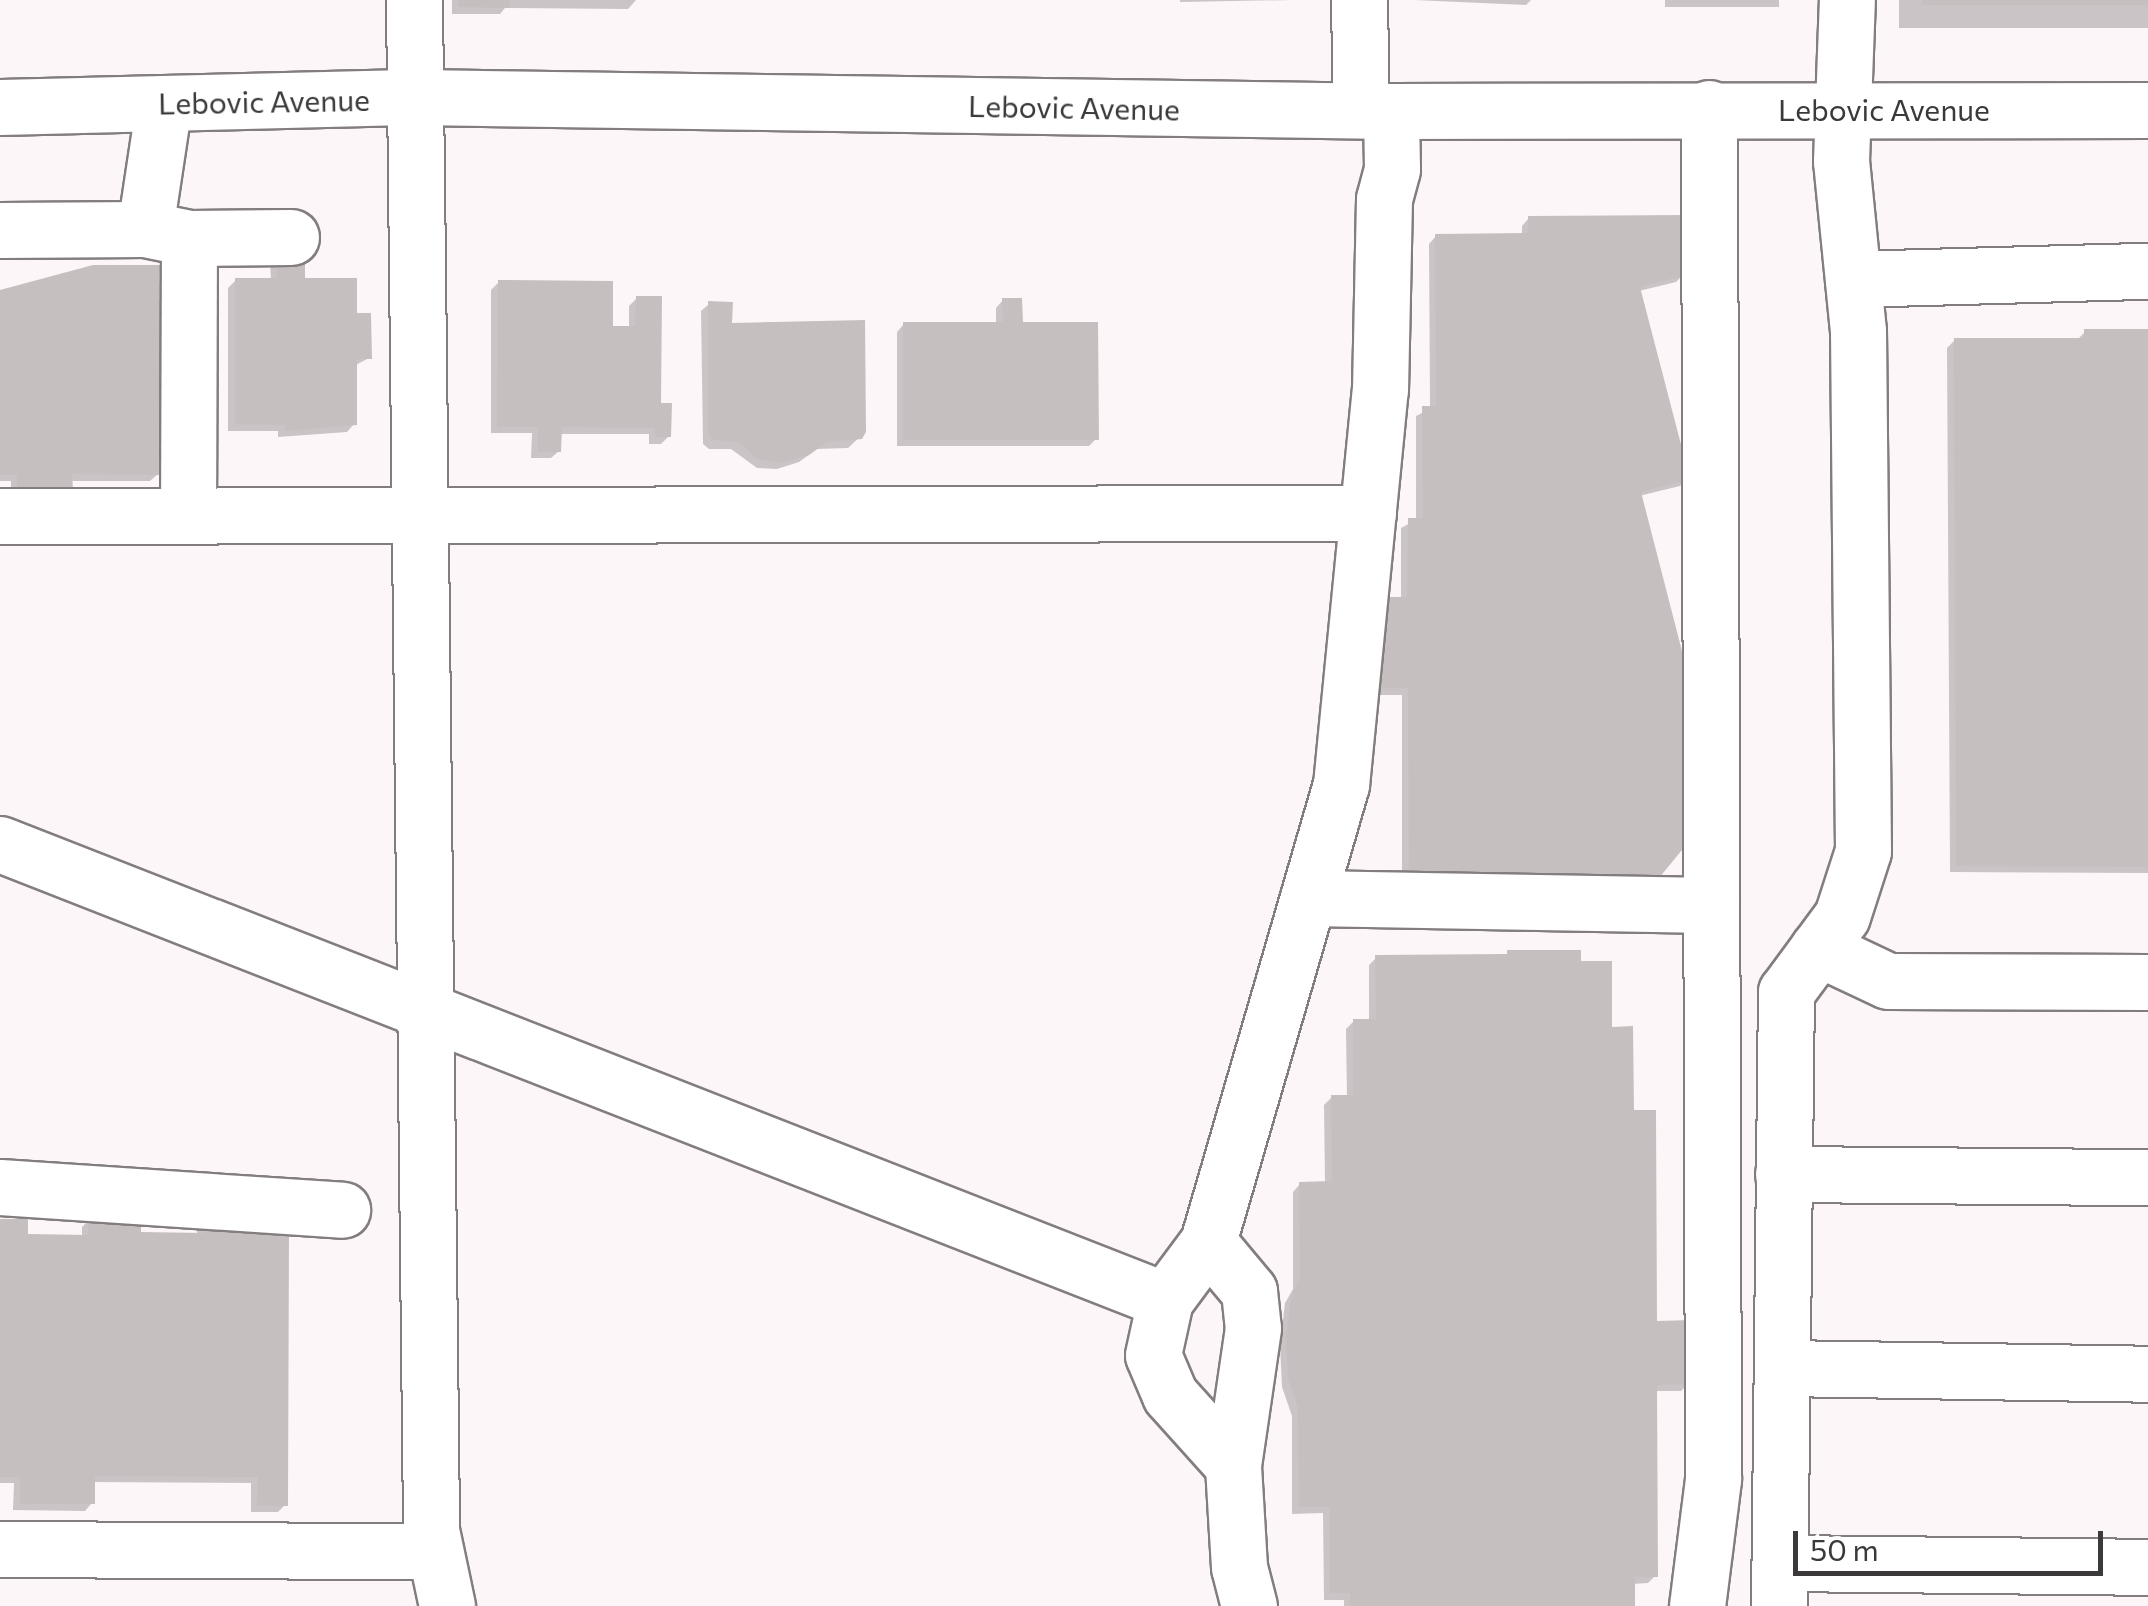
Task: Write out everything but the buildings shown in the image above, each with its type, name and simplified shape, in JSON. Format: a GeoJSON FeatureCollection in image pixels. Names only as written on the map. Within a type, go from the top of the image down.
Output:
{"type":"FeatureCollection","features":[{"type":"Feature","properties":{"kind":"street"},"geometry":{"type":"LineString","coordinates":[[414,0],[431,1530],[447,1606]]}},
{"type":"Feature","properties":{"kind":"street"},"geometry":{"type":"LineString","coordinates":[[1233,1465],[1170,1395],[1153,1354],[1165,1300],[1208,1242],[1341,785],[1380,390],[1384,200],[1392,169],[1376,111],[1359,0]]}},
{"type":"Feature","properties":{"kind":"street"},"geometry":{"type":"LineString","coordinates":[[1846,0],[1841,162],[1858,331],[1863,851],[1842,916],[1786,992],[1780,1585],[2148,1566]]}},
{"type":"Feature","properties":{"kind":"street","name":"Lebovic Avenue"},"geometry":{"type":"LineString","coordinates":[[0,106],[417,97],[1376,111],[2148,110]]}},
{"type":"Feature","properties":{"kind":"street"},"geometry":{"type":"LineString","coordinates":[[164,103],[167,234],[188,516]]}},
{"type":"Feature","properties":{"kind":"street"},"geometry":{"type":"LineString","coordinates":[[1697,1606],[1713,1479],[1709,108]]}},
{"type":"Feature","properties":{"kind":"street"},"geometry":{"type":"LineString","coordinates":[[0,230],[291,237]]}},
{"type":"Feature","properties":{"kind":"street"},"geometry":{"type":"LineString","coordinates":[[1853,279],[2148,270]]}},
{"type":"Feature","properties":{"kind":"street"},"geometry":{"type":"LineString","coordinates":[[0,516],[1368,513]]}},
{"type":"Feature","properties":{"kind":"street"},"geometry":{"type":"LineString","coordinates":[[0,844],[1165,1300]]}},
{"type":"Feature","properties":{"kind":"street"},"geometry":{"type":"LineString","coordinates":[[1308,898],[1711,904]]}},
{"type":"Feature","properties":{"kind":"street"},"geometry":{"type":"LineString","coordinates":[[1818,948],[1888,980],[2148,982]]}},
{"type":"Feature","properties":{"kind":"street"},"geometry":{"type":"LineString","coordinates":[[1783,1174],[2148,1177]]}},
{"type":"Feature","properties":{"kind":"street"},"geometry":{"type":"LineString","coordinates":[[0,1187],[342,1210]]}},
{"type":"Feature","properties":{"kind":"street"},"geometry":{"type":"LineString","coordinates":[[1208,1242],[1248,1291],[1253,1328],[1233,1465],[1239,1567],[1249,1606]]}},
{"type":"Feature","properties":{"kind":"street"},"geometry":{"type":"LineString","coordinates":[[1782,1368],[2148,1374]]}},
{"type":"Feature","properties":{"kind":"street"},"geometry":{"type":"LineString","coordinates":[[0,1549],[435,1551]]}}]}
